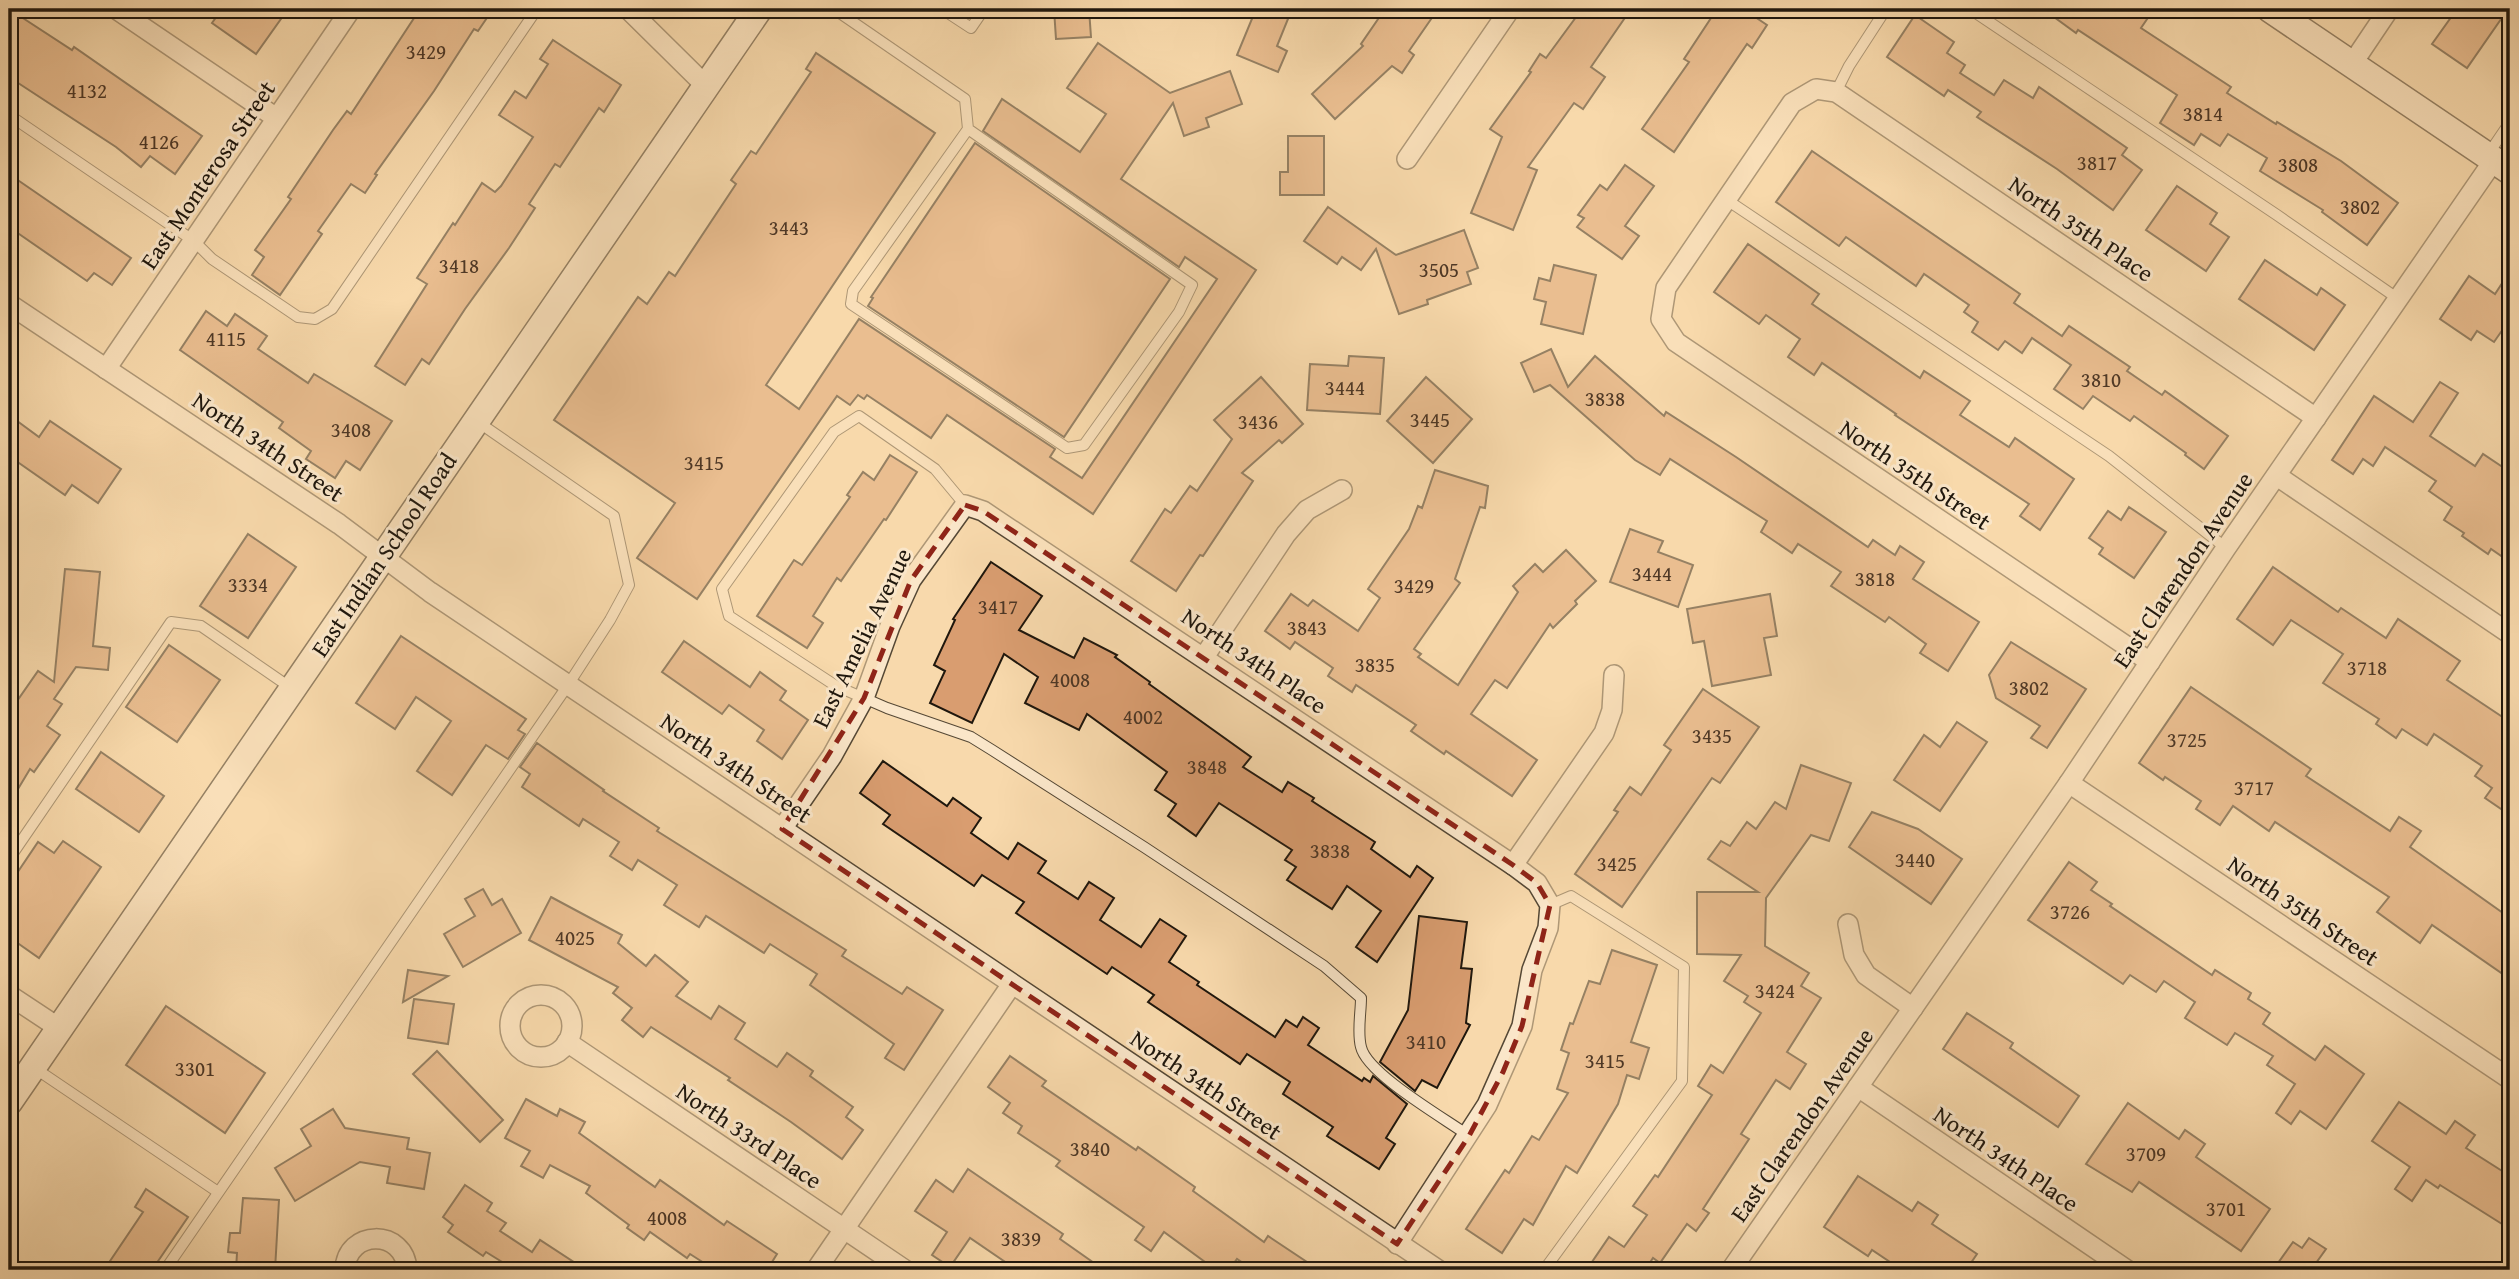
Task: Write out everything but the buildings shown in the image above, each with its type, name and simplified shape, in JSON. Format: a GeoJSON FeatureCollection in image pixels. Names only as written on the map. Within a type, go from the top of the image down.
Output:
{"type":"FeatureCollection","features":[{"type":"Feature","properties":{"kind":"main road","name":"East Indian School Road"},"geometry":{"type":"LineString","coordinates":[[9,1102],[759,9]]}},
{"type":"Feature","properties":{"kind":"main road"},"geometry":{"type":"LineString","coordinates":[[2270,9],[2497,162]]}},
{"type":"Feature","properties":{"kind":"street"},"geometry":{"type":"LineString","coordinates":[[116,9],[275,117]]}},
{"type":"Feature","properties":{"kind":"street","name":"East Monterosa Street"},"geometry":{"type":"LineString","coordinates":[[106,369],[351,9]]}},
{"type":"Feature","properties":{"kind":"street"},"geometry":{"type":"LineString","coordinates":[[628,9],[706,86]]}},
{"type":"Feature","properties":{"kind":"street"},"geometry":{"type":"LineString","coordinates":[[1408,159],[1510,9]]}},
{"type":"Feature","properties":{"kind":"street"},"geometry":{"type":"LineString","coordinates":[[2352,64],[2389,9]]}},
{"type":"Feature","properties":{"kind":"street","name":"North 35th Place"},"geometry":{"type":"LineString","coordinates":[[1727,200],[1792,103],[1816,89],[1836,92],[2316,418]]}},
{"type":"Feature","properties":{"kind":"street","name":"East Clarendon Avenue"},"geometry":{"type":"LineString","coordinates":[[1731,1270],[2068,783],[2397,299],[2497,162]]}},
{"type":"Feature","properties":{"kind":"street","name":"North 35th Street"},"geometry":{"type":"LineString","coordinates":[[1727,200],[1666,288],[1661,319],[1676,342],[2150,662]]}},
{"type":"Feature","properties":{"kind":"street","name":"North 34th Street"},"geometry":{"type":"LineString","coordinates":[[9,304],[339,524],[568,685],[1438,1270]]}},
{"type":"Feature","properties":{"kind":"street"},"geometry":{"type":"LineString","coordinates":[[2277,476],[2510,634]]}},
{"type":"Feature","properties":{"kind":"street"},"geometry":{"type":"LineString","coordinates":[[1204,657],[1286,534],[1307,510],[1342,490]]}},
{"type":"Feature","properties":{"kind":"street","name":"North 34th Place"},"geometry":{"type":"LineString","coordinates":[[965,505],[983,511],[1513,865],[1537,883],[1550,905]]}},
{"type":"Feature","properties":{"kind":"street","name":"East Amelia Avenue"},"geometry":{"type":"LineString","coordinates":[[782,829],[832,756],[864,698],[890,626],[911,580],[965,505]]}},
{"type":"Feature","properties":{"kind":"street"},"geometry":{"type":"LineString","coordinates":[[1513,865],[1604,733],[1612,710],[1614,675]]}},
{"type":"Feature","properties":{"kind":"street","name":"North 35th Street"},"geometry":{"type":"LineString","coordinates":[[2068,783],[2510,1079]]}},
{"type":"Feature","properties":{"kind":"street"},"geometry":{"type":"LineString","coordinates":[[1397,1244],[1487,1105],[1522,1026],[1532,970],[1548,928],[1550,905]]}},
{"type":"Feature","properties":{"kind":"street"},"geometry":{"type":"LineString","coordinates":[[1848,924],[1854,955],[1866,975],[1913,1008]]}},
{"type":"Feature","properties":{"kind":"street"},"geometry":{"type":"LineString","coordinates":[[816,1270],[1012,984]]}},
{"type":"Feature","properties":{"kind":"street"},"geometry":{"type":"LineString","coordinates":[[9,995],[59,1028]]}},
{"type":"Feature","properties":{"kind":"street","name":"North 33rd Place"},"geometry":{"type":"LineString","coordinates":[[567,1042],[905,1270]]}},
{"type":"Feature","properties":{"kind":"street","name":"North 34th Place"},"geometry":{"type":"LineString","coordinates":[[1858,1087],[2127,1270]]}},
{"type":"Feature","properties":{"kind":"street"},"geometry":{"type":"LineString","coordinates":[[345,1270],[348,1256],[354,1248],[372,1238],[382,1239],[399,1248],[405,1257],[407,1270]]}},
{"type":"Feature","properties":{"kind":"lane"},"geometry":{"type":"LineString","coordinates":[[9,115],[194,241],[212,259],[298,317],[315,319],[331,309],[537,9]]}},
{"type":"Feature","properties":{"kind":"lane"},"geometry":{"type":"LineString","coordinates":[[834,9],[965,99],[968,129],[853,291],[851,304],[1067,448],[1084,445],[1180,312],[1192,285],[968,129]]}},
{"type":"Feature","properties":{"kind":"lane"},"geometry":{"type":"LineString","coordinates":[[942,9],[971,28],[984,9]]}},
{"type":"Feature","properties":{"kind":"lane"},"geometry":{"type":"LineString","coordinates":[[1836,92],[1849,66],[1886,9]]}},
{"type":"Feature","properties":{"kind":"lane"},"geometry":{"type":"LineString","coordinates":[[1970,9],[2397,299]]}},
{"type":"Feature","properties":{"kind":"lane"},"geometry":{"type":"LineString","coordinates":[[2497,162],[2510,122]]}},
{"type":"Feature","properties":{"kind":"lane"},"geometry":{"type":"LineString","coordinates":[[1727,200],[2109,456],[2226,548]]}},
{"type":"Feature","properties":{"kind":"lane"},"geometry":{"type":"LineString","coordinates":[[965,505],[935,469],[859,416],[834,432],[722,589],[729,616],[836,686],[971,737],[1144,846],[1324,966],[1361,998],[1360,1046],[1364,1057],[1378,1073],[1469,1136]]}},
{"type":"Feature","properties":{"kind":"lane"},"geometry":{"type":"LineString","coordinates":[[165,1270],[568,685],[629,585],[614,516],[476,421]]}},
{"type":"Feature","properties":{"kind":"lane"},"geometry":{"type":"LineString","coordinates":[[9,859],[171,622],[201,626],[292,689]]}},
{"type":"Feature","properties":{"kind":"lane"},"geometry":{"type":"LineString","coordinates":[[1544,1270],[1682,1081],[1684,992],[1684,967],[1571,896],[1550,905]]}},
{"type":"Feature","properties":{"kind":"lane"},"geometry":{"type":"LineString","coordinates":[[33,1067],[218,1192]]}},
{"type":"Feature","properties":{"kind":"highlighted area"},"geometry":{"type":"Polygon","coordinates":[[[965,505],[983,511],[1513,865],[1537,883],[1550,905],[1522,1026],[1503,1072],[1469,1136],[1397,1244],[782,829],[864,698],[911,580],[965,505]]]}}]}
